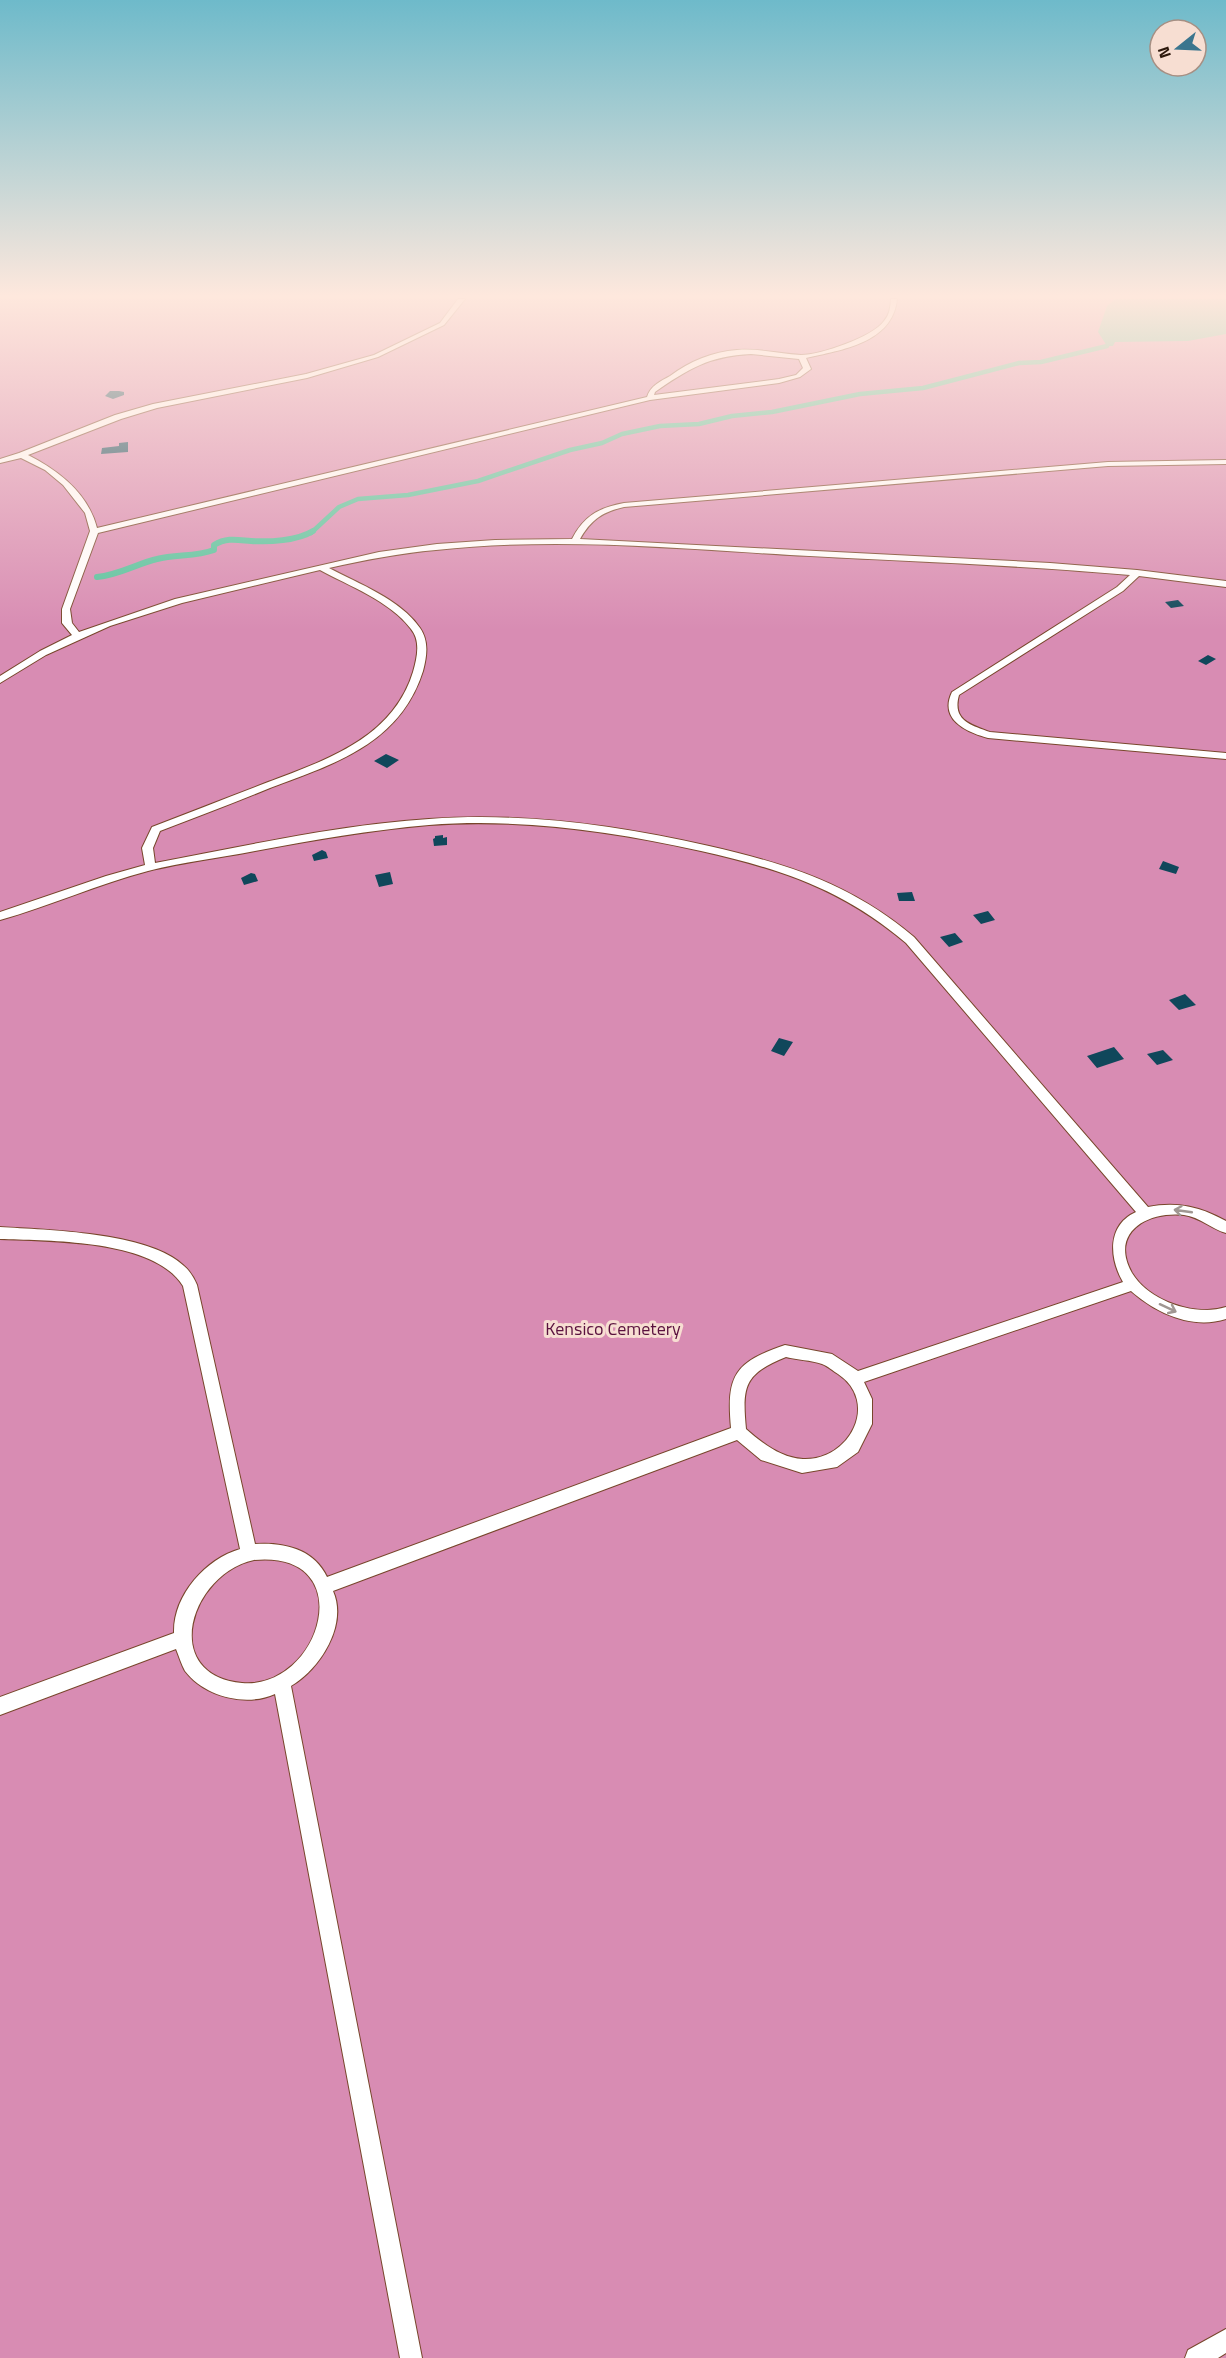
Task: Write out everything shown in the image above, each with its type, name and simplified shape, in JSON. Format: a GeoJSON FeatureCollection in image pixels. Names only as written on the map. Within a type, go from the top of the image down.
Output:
{"type":"FeatureCollection","features":[{"type":"Feature","properties":{"kind":"lane"},"geometry":{"type":"LineString","coordinates":[[0,461],[22,455],[118,417],[147,409]]}},
{"type":"Feature","properties":{"kind":"lane"},"geometry":{"type":"LineString","coordinates":[[94,531],[604,409]]}},
{"type":"Feature","properties":{"kind":"lane"},"geometry":{"type":"LineString","coordinates":[[22,455],[48,468],[66,483],[89,513],[94,531],[66,609],[67,623],[78,637]]}},
{"type":"Feature","properties":{"kind":"lane"},"geometry":{"type":"LineString","coordinates":[[576,540],[590,517],[599,511],[624,505],[1108,464],[1226,462]]}},
{"type":"Feature","properties":{"kind":"lane"},"geometry":{"type":"LineString","coordinates":[[0,680],[44,653],[78,637],[155,610],[355,558],[460,543],[576,540],[1137,573],[1226,584]]}},
{"type":"Feature","properties":{"kind":"lane"},"geometry":{"type":"LineString","coordinates":[[151,867],[147,855],[147,842],[156,829],[302,775],[359,748],[387,725],[408,699],[420,663],[423,646],[420,635],[401,614],[321,567]]}},
{"type":"Feature","properties":{"kind":"lane"},"geometry":{"type":"LineString","coordinates":[[1137,573],[1120,589],[955,694],[951,703],[952,711],[958,721],[988,735],[1226,756]]}},
{"type":"Feature","properties":{"kind":"lane"},"geometry":{"type":"LineString","coordinates":[[0,916],[110,878],[151,867],[388,825],[456,821],[515,821],[638,834],[772,865],[846,894],[882,916],[910,940],[1146,1214]]}},
{"type":"Feature","properties":{"kind":"lane"},"geometry":{"type":"LineString","coordinates":[[1226,1228],[1203,1215],[1185,1210],[1161,1209],[1137,1216],[1124,1228],[1118,1244],[1123,1272],[1132,1286],[1167,1309],[1192,1316],[1220,1316],[1226,1313]]}},
{"type":"Feature","properties":{"kind":"lane"},"geometry":{"type":"LineString","coordinates":[[0,1233],[117,1244],[159,1257],[177,1268],[190,1285],[249,1552]]}},
{"type":"Feature","properties":{"kind":"lane"},"geometry":{"type":"LineString","coordinates":[[855,1380],[1132,1286]]}},
{"type":"Feature","properties":{"kind":"lane"},"geometry":{"type":"LineString","coordinates":[[785,1351],[807,1351],[829,1358],[855,1380],[865,1398],[867,1415],[862,1435],[849,1451],[837,1459],[816,1466],[792,1465],[767,1455],[739,1432],[735,1395],[742,1376],[756,1362],[785,1351]]}},
{"type":"Feature","properties":{"kind":"lane"},"geometry":{"type":"LineString","coordinates":[[325,1586],[739,1432]]}},
{"type":"Feature","properties":{"kind":"lane"},"geometry":{"type":"LineString","coordinates":[[249,1552],[282,1552],[303,1560],[325,1586],[330,1609],[327,1630],[315,1653],[297,1674],[282,1683],[255,1691],[229,1691],[204,1679],[189,1660],[182,1638],[188,1604],[202,1582],[222,1564],[249,1552]]}},
{"type":"Feature","properties":{"kind":"lane"},"geometry":{"type":"LineString","coordinates":[[0,1706],[182,1638]]}},
{"type":"Feature","properties":{"kind":"lane"},"geometry":{"type":"LineString","coordinates":[[282,1683],[411,2358]]}},
{"type":"Feature","properties":{"kind":"lane"},"geometry":{"type":"LineString","coordinates":[[1196,2358],[1226,2340]]}},
{"type":"Feature","properties":{"kind":"green space","name":"Kensico Cemetery"},"geometry":{"type":"Polygon","coordinates":[[[0,409],[1226,409],[1226,2358],[0,2358],[0,409]]]}},
{"type":"Feature","properties":{"kind":"building"},"geometry":{"type":"Polygon","coordinates":[[[128,442],[128,452],[101,454],[102,448],[119,446],[119,443],[128,442]]]}},
{"type":"Feature","properties":{"kind":"building"},"geometry":{"type":"Polygon","coordinates":[[[1178,600],[1184,606],[1171,608],[1165,602],[1178,600]]]}},
{"type":"Feature","properties":{"kind":"building"},"geometry":{"type":"Polygon","coordinates":[[[1208,655],[1216,659],[1206,665],[1198,661],[1208,655]]]}},
{"type":"Feature","properties":{"kind":"building"},"geometry":{"type":"Polygon","coordinates":[[[386,754],[399,760],[387,768],[374,761],[386,754]]]}},
{"type":"Feature","properties":{"kind":"building"},"geometry":{"type":"Polygon","coordinates":[[[443,835],[443,838],[447,837],[447,845],[434,846],[435,836],[443,835]]]}},
{"type":"Feature","properties":{"kind":"building"},"geometry":{"type":"Polygon","coordinates":[[[322,850],[326,852],[328,858],[314,861],[312,855],[322,850]]]}},
{"type":"Feature","properties":{"kind":"building"},"geometry":{"type":"Polygon","coordinates":[[[1163,861],[1179,867],[1176,874],[1159,869],[1163,861]]]}},
{"type":"Feature","properties":{"kind":"building"},"geometry":{"type":"Polygon","coordinates":[[[390,872],[393,884],[379,887],[375,875],[390,872]]]}},
{"type":"Feature","properties":{"kind":"building"},"geometry":{"type":"Polygon","coordinates":[[[251,873],[255,874],[258,881],[244,885],[241,878],[251,873]]]}},
{"type":"Feature","properties":{"kind":"building"},"geometry":{"type":"Polygon","coordinates":[[[912,892],[915,901],[899,901],[897,893],[912,892]]]}},
{"type":"Feature","properties":{"kind":"building"},"geometry":{"type":"Polygon","coordinates":[[[988,911],[995,920],[981,924],[973,915],[988,911]]]}},
{"type":"Feature","properties":{"kind":"building"},"geometry":{"type":"Polygon","coordinates":[[[955,933],[963,942],[949,947],[940,937],[955,933]]]}},
{"type":"Feature","properties":{"kind":"building"},"geometry":{"type":"Polygon","coordinates":[[[1185,994],[1196,1005],[1179,1010],[1169,1000],[1185,994]]]}},
{"type":"Feature","properties":{"kind":"building"},"geometry":{"type":"Polygon","coordinates":[[[779,1038],[793,1042],[784,1056],[771,1051],[779,1038]]]}},
{"type":"Feature","properties":{"kind":"building"},"geometry":{"type":"Polygon","coordinates":[[[1114,1047],[1124,1059],[1097,1068],[1087,1056],[1114,1047]]]}},
{"type":"Feature","properties":{"kind":"building"},"geometry":{"type":"Polygon","coordinates":[[[1163,1050],[1173,1060],[1157,1065],[1147,1054],[1163,1050]]]}},
{"type":"Feature","properties":{"kind":"waterway"},"geometry":{"type":"LineString","coordinates":[[311,533],[339,507],[358,499],[408,495],[478,481],[570,450],[602,443],[622,434],[660,426],[699,424],[732,416],[786,409]]}},
{"type":"Feature","properties":{"kind":"waterway"},"geometry":{"type":"LineString","coordinates":[[97,577],[157,559],[207,552],[214,550],[214,545],[223,541],[283,540],[313,531]]}}]}
